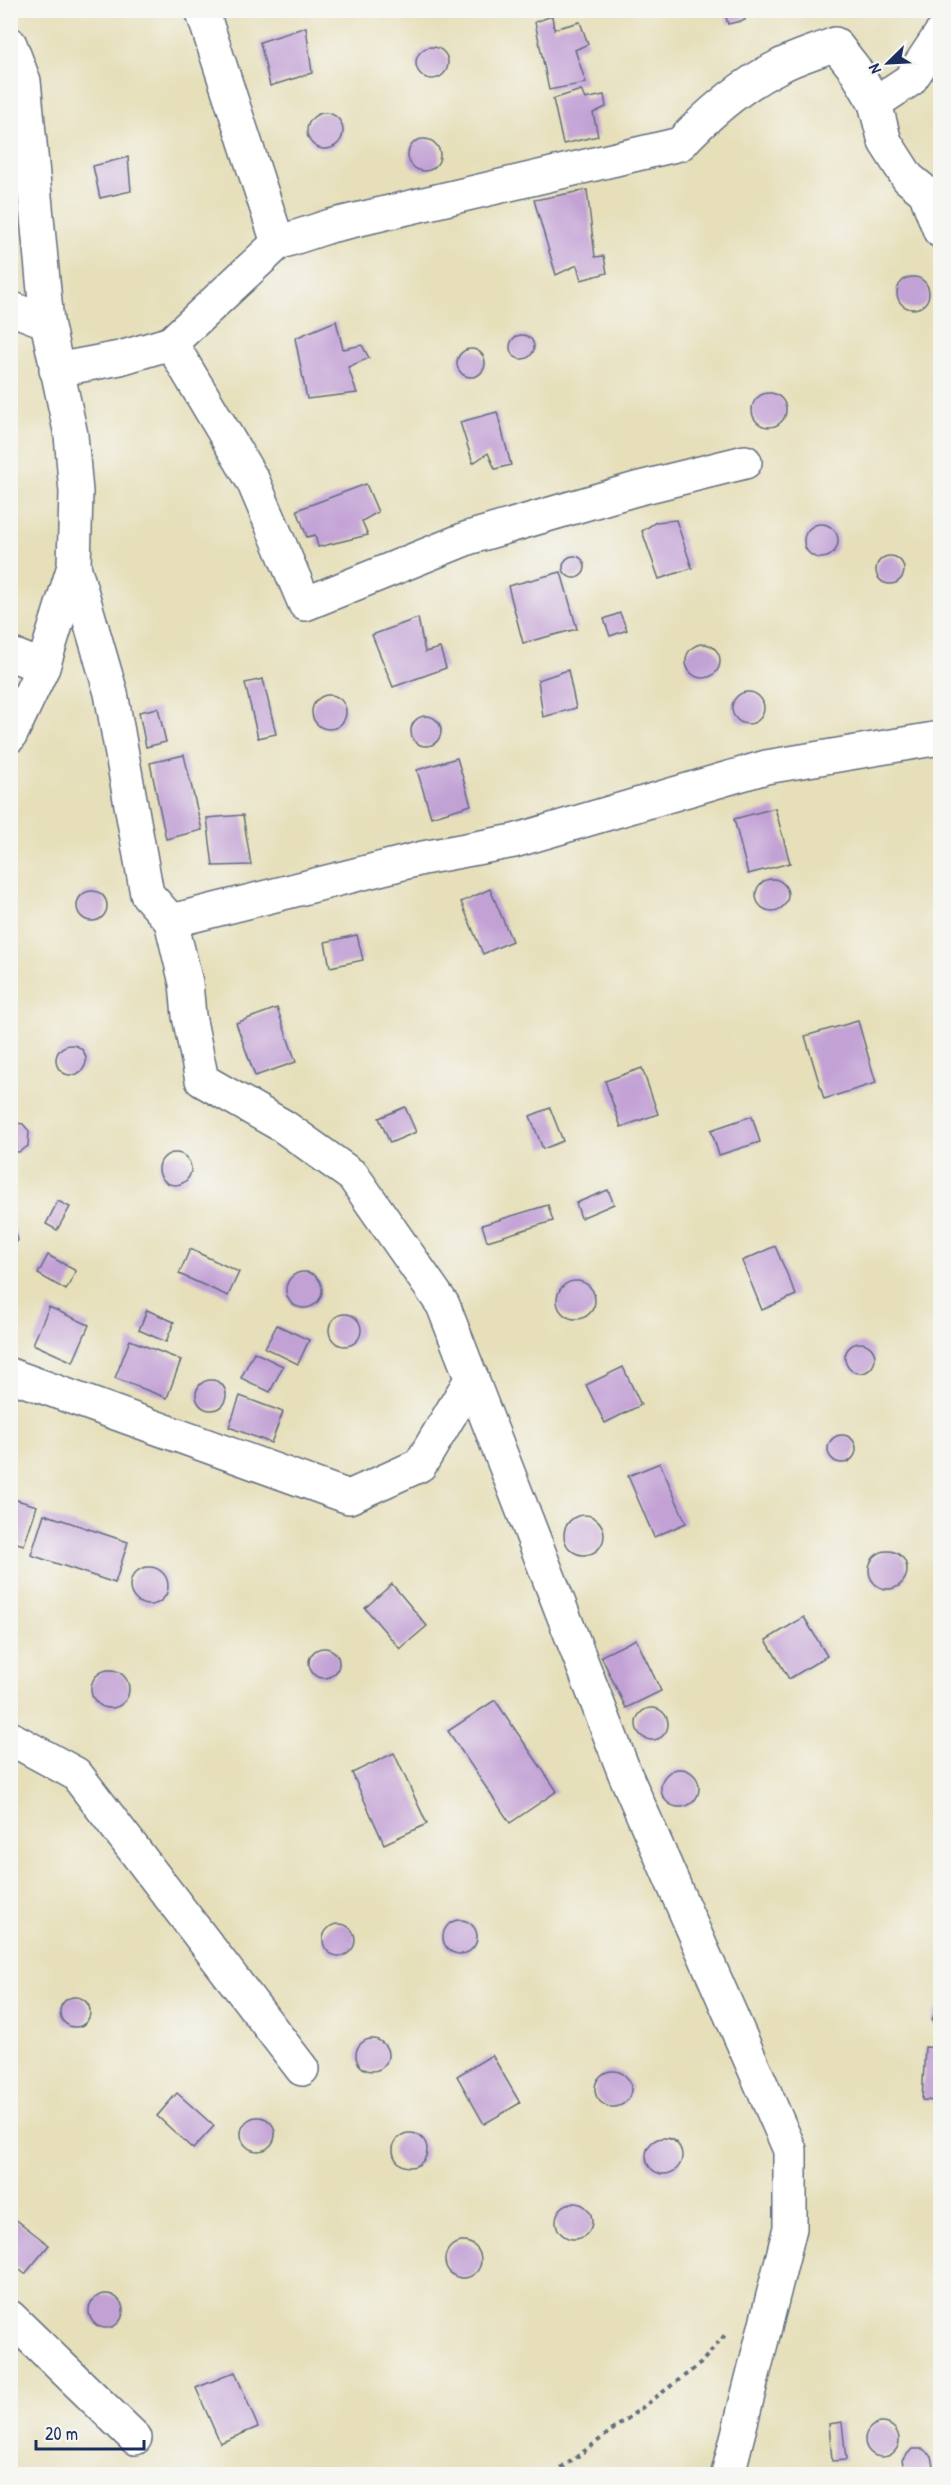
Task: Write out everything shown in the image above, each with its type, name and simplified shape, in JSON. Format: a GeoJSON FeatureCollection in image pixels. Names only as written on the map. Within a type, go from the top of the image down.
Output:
{"type":"FeatureCollection","features":[{"type":"Feature","properties":{"kind":"street"},"geometry":{"type":"LineString","coordinates":[[202,10],[278,243]]}},
{"type":"Feature","properties":{"kind":"street"},"geometry":{"type":"LineString","coordinates":[[875,103],[910,80],[940,35]]}},
{"type":"Feature","properties":{"kind":"street"},"geometry":{"type":"LineString","coordinates":[[10,44],[24,81],[47,322],[72,447],[76,492],[74,566],[43,667],[10,736]]}},
{"type":"Feature","properties":{"kind":"street"},"geometry":{"type":"LineString","coordinates":[[56,370],[120,357],[171,343],[278,243],[330,226],[680,144],[706,117],[734,94],[779,66],[835,44],[854,68],[875,103],[885,142],[908,178],[925,192],[940,231]]}},
{"type":"Feature","properties":{"kind":"street"},"geometry":{"type":"LineString","coordinates":[[10,308],[47,322]]}},
{"type":"Feature","properties":{"kind":"street"},"geometry":{"type":"LineString","coordinates":[[171,343],[253,481],[305,604],[468,538],[636,489],[745,462]]}},
{"type":"Feature","properties":{"kind":"street"},"geometry":{"type":"LineString","coordinates":[[74,566],[111,693],[147,894],[171,921],[186,983],[189,1016],[202,1080],[283,1126],[353,1176],[443,1305],[625,1774],[790,2150],[790,2228],[728,2475]]}},
{"type":"Feature","properties":{"kind":"street"},"geometry":{"type":"LineString","coordinates":[[10,654],[43,667]]}},
{"type":"Feature","properties":{"kind":"street"},"geometry":{"type":"LineString","coordinates":[[171,921],[423,858],[514,841],[766,766],[940,738]]}},
{"type":"Feature","properties":{"kind":"street"},"geometry":{"type":"LineString","coordinates":[[10,1375],[349,1497],[420,1465],[472,1378]]}},
{"type":"Feature","properties":{"kind":"street"},"geometry":{"type":"LineString","coordinates":[[10,1738],[76,1774],[302,2069]]}},
{"type":"Feature","properties":{"kind":"street"},"geometry":{"type":"LineString","coordinates":[[10,2317],[135,2438]]}},
{"type":"Feature","properties":{"kind":"path"},"geometry":{"type":"LineString","coordinates":[[554,2475],[700,2364],[730,2330]]}},
{"type":"Feature","properties":{"kind":"building"},"geometry":{"type":"Polygon","coordinates":[[[724,10],[742,10],[745,20],[728,24],[724,10]]]}},
{"type":"Feature","properties":{"kind":"building"},"geometry":{"type":"Polygon","coordinates":[[[552,16],[554,29],[580,22],[588,44],[575,50],[586,83],[549,90],[535,22],[552,16]]]}},
{"type":"Feature","properties":{"kind":"building"},"geometry":{"type":"Polygon","coordinates":[[[306,27],[312,73],[270,86],[260,42],[306,27]]]}},
{"type":"Feature","properties":{"kind":"building"},"geometry":{"type":"Polygon","coordinates":[[[432,47],[444,51],[448,63],[444,75],[432,79],[420,75],[416,63],[420,51],[432,47]]]}},
{"type":"Feature","properties":{"kind":"building"},"geometry":{"type":"Polygon","coordinates":[[[581,90],[585,99],[604,95],[606,107],[593,113],[598,136],[563,144],[553,99],[581,90]]]}},
{"type":"Feature","properties":{"kind":"building"},"geometry":{"type":"Polygon","coordinates":[[[325,113],[338,118],[343,131],[338,144],[325,149],[312,144],[307,131],[312,118],[325,113]]]}},
{"type":"Feature","properties":{"kind":"building"},"geometry":{"type":"Polygon","coordinates":[[[424,139],[436,143],[440,155],[436,167],[424,171],[412,167],[408,155],[412,143],[424,139]]]}},
{"type":"Feature","properties":{"kind":"building"},"geometry":{"type":"Polygon","coordinates":[[[128,157],[131,191],[100,198],[93,166],[128,157]]]}},
{"type":"Feature","properties":{"kind":"building"},"geometry":{"type":"Polygon","coordinates":[[[587,190],[595,257],[604,256],[607,273],[581,280],[577,265],[556,275],[534,200],[587,190]]]}},
{"type":"Feature","properties":{"kind":"building"},"geometry":{"type":"Polygon","coordinates":[[[913,277],[925,281],[929,293],[925,305],[913,309],[901,305],[897,293],[901,281],[913,277]]]}},
{"type":"Feature","properties":{"kind":"building"},"geometry":{"type":"Polygon","coordinates":[[[336,321],[343,349],[362,345],[369,358],[348,367],[357,393],[307,399],[295,338],[336,321]]]}},
{"type":"Feature","properties":{"kind":"building"},"geometry":{"type":"Polygon","coordinates":[[[517,335],[527,335],[534,342],[534,352],[527,359],[517,359],[510,352],[510,342],[517,335]]]}},
{"type":"Feature","properties":{"kind":"building"},"geometry":{"type":"Polygon","coordinates":[[[471,349],[481,353],[485,363],[481,373],[471,377],[461,373],[457,363],[461,353],[471,349]]]}},
{"type":"Feature","properties":{"kind":"building"},"geometry":{"type":"Polygon","coordinates":[[[769,393],[781,398],[786,410],[781,422],[769,427],[757,422],[752,410],[757,398],[769,393]]]}},
{"type":"Feature","properties":{"kind":"building"},"geometry":{"type":"Polygon","coordinates":[[[497,412],[511,465],[495,469],[488,453],[473,463],[460,422],[497,412]]]}},
{"type":"Feature","properties":{"kind":"building"},"geometry":{"type":"Polygon","coordinates":[[[366,484],[378,512],[362,521],[368,535],[318,547],[315,535],[307,537],[297,510],[366,484]]]}},
{"type":"Feature","properties":{"kind":"building"},"geometry":{"type":"Polygon","coordinates":[[[676,520],[692,568],[659,579],[642,531],[656,522],[676,520]]]}},
{"type":"Feature","properties":{"kind":"building"},"geometry":{"type":"Polygon","coordinates":[[[821,524],[833,529],[838,541],[833,553],[821,558],[809,553],[804,541],[809,529],[821,524]]]}},
{"type":"Feature","properties":{"kind":"building"},"geometry":{"type":"Polygon","coordinates":[[[574,556],[582,559],[585,567],[582,575],[574,578],[566,575],[563,567],[566,559],[574,556]]]}},
{"type":"Feature","properties":{"kind":"building"},"geometry":{"type":"Polygon","coordinates":[[[890,556],[900,560],[904,570],[900,580],[890,584],[880,580],[876,570],[880,560],[890,556]]]}},
{"type":"Feature","properties":{"kind":"building"},"geometry":{"type":"Polygon","coordinates":[[[561,572],[577,629],[523,643],[508,586],[561,572]]]}},
{"type":"Feature","properties":{"kind":"building"},"geometry":{"type":"Polygon","coordinates":[[[620,613],[627,630],[610,636],[604,619],[620,613]]]}},
{"type":"Feature","properties":{"kind":"building"},"geometry":{"type":"Polygon","coordinates":[[[418,618],[425,652],[440,648],[446,668],[393,687],[372,635],[418,618]]]}},
{"type":"Feature","properties":{"kind":"building"},"geometry":{"type":"Polygon","coordinates":[[[703,644],[715,649],[720,661],[715,673],[703,678],[691,673],[686,661],[691,649],[703,644]]]}},
{"type":"Feature","properties":{"kind":"building"},"geometry":{"type":"Polygon","coordinates":[[[568,670],[576,708],[543,717],[538,680],[568,670]]]}},
{"type":"Feature","properties":{"kind":"building"},"geometry":{"type":"Polygon","coordinates":[[[263,679],[276,734],[258,738],[245,683],[263,679]]]}},
{"type":"Feature","properties":{"kind":"building"},"geometry":{"type":"Polygon","coordinates":[[[748,692],[759,697],[764,708],[759,719],[748,724],[737,719],[732,708],[737,697],[748,692]]]}},
{"type":"Feature","properties":{"kind":"building"},"geometry":{"type":"Polygon","coordinates":[[[329,695],[341,700],[346,712],[341,724],[329,729],[317,724],[312,712],[317,700],[329,695]]]}},
{"type":"Feature","properties":{"kind":"building"},"geometry":{"type":"Polygon","coordinates":[[[158,708],[166,742],[146,747],[139,712],[158,708]]]}},
{"type":"Feature","properties":{"kind":"building"},"geometry":{"type":"Polygon","coordinates":[[[426,716],[437,720],[441,731],[437,742],[426,746],[415,742],[411,731],[415,720],[426,716]]]}},
{"type":"Feature","properties":{"kind":"building"},"geometry":{"type":"Polygon","coordinates":[[[184,755],[202,830],[166,839],[150,763],[184,755]]]}},
{"type":"Feature","properties":{"kind":"building"},"geometry":{"type":"Polygon","coordinates":[[[457,758],[471,805],[431,817],[417,770],[457,758]]]}},
{"type":"Feature","properties":{"kind":"building"},"geometry":{"type":"Polygon","coordinates":[[[775,808],[790,863],[748,874],[734,819],[775,808]]]}},
{"type":"Feature","properties":{"kind":"building"},"geometry":{"type":"Polygon","coordinates":[[[243,815],[251,865],[213,866],[207,818],[243,815]]]}},
{"type":"Feature","properties":{"kind":"building"},"geometry":{"type":"Polygon","coordinates":[[[772,879],[783,884],[788,895],[783,906],[772,911],[761,906],[756,895],[761,884],[772,879]]]}},
{"type":"Feature","properties":{"kind":"building"},"geometry":{"type":"Polygon","coordinates":[[[490,889],[512,941],[483,954],[461,902],[490,889]]]}},
{"type":"Feature","properties":{"kind":"building"},"geometry":{"type":"Polygon","coordinates":[[[92,891],[103,895],[107,906],[103,917],[92,921],[81,917],[77,906],[81,895],[92,891]]]}},
{"type":"Feature","properties":{"kind":"building"},"geometry":{"type":"Polygon","coordinates":[[[357,935],[363,960],[330,967],[325,942],[357,935]]]}},
{"type":"Feature","properties":{"kind":"building"},"geometry":{"type":"Polygon","coordinates":[[[277,1008],[296,1062],[255,1076],[236,1023],[277,1008]]]}},
{"type":"Feature","properties":{"kind":"building"},"geometry":{"type":"Polygon","coordinates":[[[858,1021],[876,1083],[824,1099],[805,1036],[858,1021]]]}},
{"type":"Feature","properties":{"kind":"building"},"geometry":{"type":"Polygon","coordinates":[[[71,1045],[82,1049],[86,1060],[82,1071],[71,1075],[60,1071],[56,1060],[60,1049],[71,1045]]]}},
{"type":"Feature","properties":{"kind":"building"},"geometry":{"type":"Polygon","coordinates":[[[642,1068],[658,1114],[621,1127],[605,1081],[642,1068]]]}},
{"type":"Feature","properties":{"kind":"building"},"geometry":{"type":"Polygon","coordinates":[[[405,1107],[416,1132],[390,1143],[379,1118],[405,1107]]]}},
{"type":"Feature","properties":{"kind":"building"},"geometry":{"type":"Polygon","coordinates":[[[550,1108],[563,1141],[543,1149],[530,1116],[550,1108]]]}},
{"type":"Feature","properties":{"kind":"building"},"geometry":{"type":"Polygon","coordinates":[[[752,1116],[760,1142],[719,1155],[711,1130],[752,1116]]]}},
{"type":"Feature","properties":{"kind":"building"},"geometry":{"type":"Polygon","coordinates":[[[10,1122],[23,1124],[29,1131],[28,1146],[19,1152],[10,1151],[10,1122]]]}},
{"type":"Feature","properties":{"kind":"building"},"geometry":{"type":"Polygon","coordinates":[[[175,1153],[186,1158],[191,1169],[186,1180],[175,1185],[164,1180],[159,1169],[164,1158],[175,1153]]]}},
{"type":"Feature","properties":{"kind":"building"},"geometry":{"type":"Polygon","coordinates":[[[608,1190],[614,1204],[581,1218],[576,1203],[608,1190]]]}},
{"type":"Feature","properties":{"kind":"building"},"geometry":{"type":"Polygon","coordinates":[[[58,1201],[70,1207],[57,1230],[46,1224],[58,1201]]]}},
{"type":"Feature","properties":{"kind":"building"},"geometry":{"type":"Polygon","coordinates":[[[548,1205],[553,1221],[487,1241],[482,1225],[548,1205]]]}},
{"type":"Feature","properties":{"kind":"building"},"geometry":{"type":"Polygon","coordinates":[[[10,1226],[15,1231],[18,1240],[10,1251],[10,1226]]]}},
{"type":"Feature","properties":{"kind":"building"},"geometry":{"type":"Polygon","coordinates":[[[775,1246],[796,1295],[762,1310],[742,1261],[775,1246]]]}},
{"type":"Feature","properties":{"kind":"building"},"geometry":{"type":"Polygon","coordinates":[[[190,1249],[239,1272],[228,1296],[179,1274],[190,1249]]]}},
{"type":"Feature","properties":{"kind":"building"},"geometry":{"type":"Polygon","coordinates":[[[48,1255],[76,1271],[66,1290],[38,1274],[48,1255]]]}},
{"type":"Feature","properties":{"kind":"building"},"geometry":{"type":"Polygon","coordinates":[[[304,1272],[317,1277],[322,1290],[317,1303],[304,1308],[291,1303],[286,1290],[291,1277],[304,1272]]]}},
{"type":"Feature","properties":{"kind":"building"},"geometry":{"type":"Polygon","coordinates":[[[576,1281],[589,1287],[595,1300],[589,1313],[576,1319],[563,1313],[557,1300],[563,1287],[576,1281]]]}},
{"type":"Feature","properties":{"kind":"building"},"geometry":{"type":"Polygon","coordinates":[[[49,1307],[89,1325],[73,1362],[33,1344],[49,1307]]]}},
{"type":"Feature","properties":{"kind":"building"},"geometry":{"type":"Polygon","coordinates":[[[147,1310],[174,1322],[166,1342],[139,1330],[147,1310]]]}},
{"type":"Feature","properties":{"kind":"building"},"geometry":{"type":"Polygon","coordinates":[[[345,1314],[356,1319],[361,1330],[356,1341],[345,1346],[334,1341],[329,1330],[334,1319],[345,1314]]]}},
{"type":"Feature","properties":{"kind":"building"},"geometry":{"type":"Polygon","coordinates":[[[277,1325],[309,1340],[298,1364],[265,1348],[277,1325]]]}},
{"type":"Feature","properties":{"kind":"building"},"geometry":{"type":"Polygon","coordinates":[[[130,1340],[181,1360],[167,1398],[115,1378],[130,1340]]]}},
{"type":"Feature","properties":{"kind":"building"},"geometry":{"type":"Polygon","coordinates":[[[860,1343],[866,1344],[874,1352],[874,1364],[866,1372],[860,1373],[854,1372],[846,1364],[845,1358],[846,1352],[854,1344],[860,1343]]]}},
{"type":"Feature","properties":{"kind":"building"},"geometry":{"type":"Polygon","coordinates":[[[254,1352],[283,1366],[270,1392],[241,1378],[254,1352]]]}},
{"type":"Feature","properties":{"kind":"building"},"geometry":{"type":"Polygon","coordinates":[[[623,1367],[641,1405],[605,1423],[586,1385],[623,1367]]]}},
{"type":"Feature","properties":{"kind":"building"},"geometry":{"type":"Polygon","coordinates":[[[211,1380],[222,1384],[226,1395],[222,1406],[211,1410],[200,1406],[196,1395],[200,1384],[211,1380]]]}},
{"type":"Feature","properties":{"kind":"building"},"geometry":{"type":"Polygon","coordinates":[[[240,1396],[283,1412],[271,1443],[229,1427],[240,1396]]]}},
{"type":"Feature","properties":{"kind":"building"},"geometry":{"type":"Polygon","coordinates":[[[842,1435],[852,1439],[856,1449],[852,1459],[842,1463],[832,1459],[828,1449],[832,1439],[842,1435]]]}},
{"type":"Feature","properties":{"kind":"building"},"geometry":{"type":"Polygon","coordinates":[[[660,1463],[686,1523],[654,1537],[628,1476],[660,1463]]]}},
{"type":"Feature","properties":{"kind":"building"},"geometry":{"type":"Polygon","coordinates":[[[10,1498],[37,1506],[24,1545],[10,1541],[10,1498]]]}},
{"type":"Feature","properties":{"kind":"building"},"geometry":{"type":"Polygon","coordinates":[[[44,1514],[128,1542],[115,1583],[31,1555],[44,1514]]]}},
{"type":"Feature","properties":{"kind":"building"},"geometry":{"type":"Polygon","coordinates":[[[584,1515],[598,1521],[604,1535],[598,1549],[584,1555],[570,1549],[564,1535],[570,1521],[584,1515]]]}},
{"type":"Feature","properties":{"kind":"building"},"geometry":{"type":"Polygon","coordinates":[[[888,1551],[902,1556],[907,1570],[902,1584],[888,1589],[874,1584],[869,1570],[874,1556],[888,1551]]]}},
{"type":"Feature","properties":{"kind":"building"},"geometry":{"type":"Polygon","coordinates":[[[149,1567],[162,1573],[168,1586],[162,1599],[149,1605],[136,1599],[130,1586],[136,1573],[149,1567]]]}},
{"type":"Feature","properties":{"kind":"building"},"geometry":{"type":"Polygon","coordinates":[[[392,1584],[427,1626],[400,1649],[365,1608],[392,1584]]]}},
{"type":"Feature","properties":{"kind":"building"},"geometry":{"type":"Polygon","coordinates":[[[804,1617],[827,1656],[789,1679],[766,1640],[804,1617]]]}},
{"type":"Feature","properties":{"kind":"building"},"geometry":{"type":"Polygon","coordinates":[[[636,1639],[661,1691],[626,1708],[601,1656],[636,1639]]]}},
{"type":"Feature","properties":{"kind":"building"},"geometry":{"type":"Polygon","coordinates":[[[324,1648],[335,1652],[339,1663],[335,1674],[324,1678],[313,1674],[309,1663],[313,1652],[324,1648]]]}},
{"type":"Feature","properties":{"kind":"building"},"geometry":{"type":"Polygon","coordinates":[[[110,1670],[117,1671],[123,1676],[128,1682],[128,1696],[123,1702],[117,1707],[110,1708],[103,1707],[97,1702],[92,1696],[91,1689],[92,1682],[97,1676],[103,1671],[110,1670]]]}},
{"type":"Feature","properties":{"kind":"building"},"geometry":{"type":"Polygon","coordinates":[[[495,1700],[557,1791],[510,1823],[448,1731],[495,1700]]]}},
{"type":"Feature","properties":{"kind":"building"},"geometry":{"type":"Polygon","coordinates":[[[652,1708],[664,1712],[668,1724],[664,1736],[652,1740],[640,1736],[636,1724],[640,1712],[652,1708]]]}},
{"type":"Feature","properties":{"kind":"building"},"geometry":{"type":"Polygon","coordinates":[[[394,1753],[427,1824],[384,1844],[352,1773],[394,1753]]]}},
{"type":"Feature","properties":{"kind":"building"},"geometry":{"type":"Polygon","coordinates":[[[680,1769],[694,1774],[699,1788],[694,1802],[680,1807],[666,1802],[661,1788],[666,1774],[680,1769]]]}},
{"type":"Feature","properties":{"kind":"building"},"geometry":{"type":"Polygon","coordinates":[[[460,1920],[472,1925],[477,1937],[472,1949],[460,1954],[448,1949],[443,1937],[448,1925],[460,1920]]]}},
{"type":"Feature","properties":{"kind":"building"},"geometry":{"type":"Polygon","coordinates":[[[339,1924],[351,1928],[355,1940],[351,1952],[339,1956],[327,1952],[323,1940],[327,1928],[339,1924]]]}},
{"type":"Feature","properties":{"kind":"building"},"geometry":{"type":"Polygon","coordinates":[[[75,1997],[86,2001],[90,2012],[86,2023],[75,2027],[64,2023],[60,2012],[64,2001],[75,1997]]]}},
{"type":"Feature","properties":{"kind":"building"},"geometry":{"type":"Polygon","coordinates":[[[940,2007],[940,2034],[932,2021],[935,2011],[940,2007]]]}},
{"type":"Feature","properties":{"kind":"building"},"geometry":{"type":"Polygon","coordinates":[[[372,2039],[383,2044],[388,2055],[383,2066],[372,2071],[361,2066],[356,2055],[361,2044],[372,2039]]]}},
{"type":"Feature","properties":{"kind":"building"},"geometry":{"type":"Polygon","coordinates":[[[925,2047],[940,2048],[940,2101],[922,2100],[925,2047]]]}},
{"type":"Feature","properties":{"kind":"building"},"geometry":{"type":"Polygon","coordinates":[[[492,2055],[520,2103],[484,2124],[457,2076],[492,2055]]]}},
{"type":"Feature","properties":{"kind":"building"},"geometry":{"type":"Polygon","coordinates":[[[613,2071],[626,2076],[631,2089],[626,2102],[613,2107],[600,2102],[595,2089],[600,2076],[613,2071]]]}},
{"type":"Feature","properties":{"kind":"building"},"geometry":{"type":"Polygon","coordinates":[[[177,2093],[214,2126],[193,2149],[157,2116],[177,2093]]]}},
{"type":"Feature","properties":{"kind":"building"},"geometry":{"type":"Polygon","coordinates":[[[258,2117],[270,2122],[275,2134],[270,2146],[258,2151],[246,2146],[241,2134],[246,2122],[258,2117]]]}},
{"type":"Feature","properties":{"kind":"building"},"geometry":{"type":"Polygon","coordinates":[[[410,2133],[422,2138],[427,2150],[422,2162],[410,2167],[398,2162],[393,2150],[398,2138],[410,2133]]]}},
{"type":"Feature","properties":{"kind":"building"},"geometry":{"type":"Polygon","coordinates":[[[664,2138],[677,2143],[682,2156],[677,2169],[664,2174],[651,2169],[646,2156],[651,2143],[664,2138]]]}},
{"type":"Feature","properties":{"kind":"building"},"geometry":{"type":"Polygon","coordinates":[[[574,2203],[586,2209],[592,2221],[586,2233],[574,2239],[562,2233],[556,2221],[562,2209],[574,2203]]]}},
{"type":"Feature","properties":{"kind":"building"},"geometry":{"type":"Polygon","coordinates":[[[10,2215],[49,2245],[25,2274],[10,2262],[10,2215]]]}},
{"type":"Feature","properties":{"kind":"building"},"geometry":{"type":"Polygon","coordinates":[[[463,2242],[475,2248],[481,2260],[475,2272],[463,2278],[451,2272],[445,2260],[451,2248],[463,2242]]]}},
{"type":"Feature","properties":{"kind":"building"},"geometry":{"type":"Polygon","coordinates":[[[106,2294],[118,2299],[123,2311],[118,2323],[106,2328],[94,2323],[89,2311],[94,2299],[106,2294]]]}},
{"type":"Feature","properties":{"kind":"building"},"geometry":{"type":"Polygon","coordinates":[[[235,2372],[258,2427],[220,2443],[196,2388],[235,2372]]]}},
{"type":"Feature","properties":{"kind":"building"},"geometry":{"type":"Polygon","coordinates":[[[842,2422],[846,2460],[832,2461],[829,2424],[842,2422]]]}},
{"type":"Feature","properties":{"kind":"building"},"geometry":{"type":"Polygon","coordinates":[[[882,2423],[894,2428],[899,2440],[894,2452],[882,2457],[870,2452],[865,2440],[870,2428],[882,2423]]]}},
{"type":"Feature","properties":{"kind":"building"},"geometry":{"type":"Polygon","coordinates":[[[912,2449],[923,2449],[931,2456],[933,2466],[930,2474],[905,2474],[902,2460],[912,2449]]]}}]}
